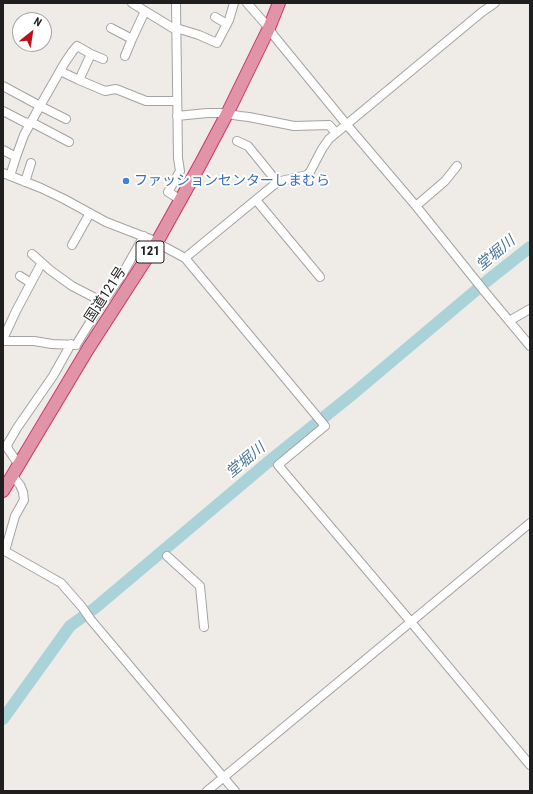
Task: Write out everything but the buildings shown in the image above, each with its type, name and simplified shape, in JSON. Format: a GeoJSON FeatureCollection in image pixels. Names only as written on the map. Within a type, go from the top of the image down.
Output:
{"type":"FeatureCollection","features":[{"type":"Feature","properties":{"kind":"highway","name":"国道121号"},"geometry":{"type":"LineString","coordinates":[[3,491],[88,349],[157,242],[227,114],[269,28],[279,3]]}},
{"type":"Feature","properties":{"kind":"street"},"geometry":{"type":"LineString","coordinates":[[132,3],[176,29],[199,35],[217,43],[227,24],[234,3]]}},
{"type":"Feature","properties":{"kind":"street"},"geometry":{"type":"LineString","coordinates":[[176,3],[177,116],[178,158],[180,171],[168,192],[180,200]]}},
{"type":"Feature","properties":{"kind":"street"},"geometry":{"type":"LineString","coordinates":[[247,3],[530,345]]}},
{"type":"Feature","properties":{"kind":"street"},"geometry":{"type":"LineString","coordinates":[[185,258],[278,183],[307,175],[325,143],[482,12],[495,3]]}},
{"type":"Feature","properties":{"kind":"street"},"geometry":{"type":"LineString","coordinates":[[125,56],[145,11]]}},
{"type":"Feature","properties":{"kind":"street"},"geometry":{"type":"LineString","coordinates":[[215,17],[227,24]]}},
{"type":"Feature","properties":{"kind":"street"},"geometry":{"type":"LineString","coordinates":[[111,28],[132,39]]}},
{"type":"Feature","properties":{"kind":"street"},"geometry":{"type":"LineString","coordinates":[[104,59],[77,46],[60,71],[31,122],[24,135],[16,157],[6,175],[41,188],[106,222],[144,236],[185,258],[325,426],[278,465],[530,765]]}},
{"type":"Feature","properties":{"kind":"street"},"geometry":{"type":"LineString","coordinates":[[79,80],[91,54]]}},
{"type":"Feature","properties":{"kind":"street"},"geometry":{"type":"LineString","coordinates":[[60,71],[105,90],[116,89],[146,101],[177,101]]}},
{"type":"Feature","properties":{"kind":"street"},"geometry":{"type":"LineString","coordinates":[[3,86],[66,119]]}},
{"type":"Feature","properties":{"kind":"street"},"geometry":{"type":"LineString","coordinates":[[3,111],[26,124],[31,122],[69,142]]}},
{"type":"Feature","properties":{"kind":"street"},"geometry":{"type":"LineString","coordinates":[[177,116],[207,113],[227,114],[294,126],[329,125],[336,133]]}},
{"type":"Feature","properties":{"kind":"street"},"geometry":{"type":"LineString","coordinates":[[237,141],[248,146],[278,183]]}},
{"type":"Feature","properties":{"kind":"street"},"geometry":{"type":"LineString","coordinates":[[3,150],[16,157]]}},
{"type":"Feature","properties":{"kind":"street"},"geometry":{"type":"LineString","coordinates":[[25,182],[31,163]]}},
{"type":"Feature","properties":{"kind":"street"},"geometry":{"type":"LineString","coordinates":[[416,206],[445,181],[457,166]]}},
{"type":"Feature","properties":{"kind":"street"},"geometry":{"type":"LineString","coordinates":[[256,200],[320,277]]}},
{"type":"Feature","properties":{"kind":"street"},"geometry":{"type":"LineString","coordinates":[[72,245],[90,213]]}},
{"type":"Feature","properties":{"kind":"street"},"geometry":{"type":"LineString","coordinates":[[144,236],[123,273],[17,428],[7,445],[23,492],[24,500],[15,516],[4,551],[61,583],[235,791]]}},
{"type":"Feature","properties":{"kind":"street"},"geometry":{"type":"LineString","coordinates":[[32,254],[50,270],[72,286],[103,302]]}},
{"type":"Feature","properties":{"kind":"street"},"geometry":{"type":"LineString","coordinates":[[40,266],[3,340],[34,341],[52,344],[74,344],[88,349]]}},
{"type":"Feature","properties":{"kind":"street"},"geometry":{"type":"LineString","coordinates":[[20,276],[31,283]]}},
{"type":"Feature","properties":{"kind":"street"},"geometry":{"type":"LineString","coordinates":[[509,321],[530,309]]}},
{"type":"Feature","properties":{"kind":"street"},"geometry":{"type":"LineString","coordinates":[[207,791],[530,523]]}},
{"type":"Feature","properties":{"kind":"street"},"geometry":{"type":"LineString","coordinates":[[168,556],[200,586],[204,627]]}},
{"type":"Feature","properties":{"kind":"waterway","name":"堂堀川"},"geometry":{"type":"LineString","coordinates":[[3,719],[70,626],[95,608],[267,463],[530,247]]}},
{"type":"Feature","properties":{"kind":"place","name":"ファッションセンターしまむら"},"geometry":{"type":"Point","coordinates":[126,181]}}]}
